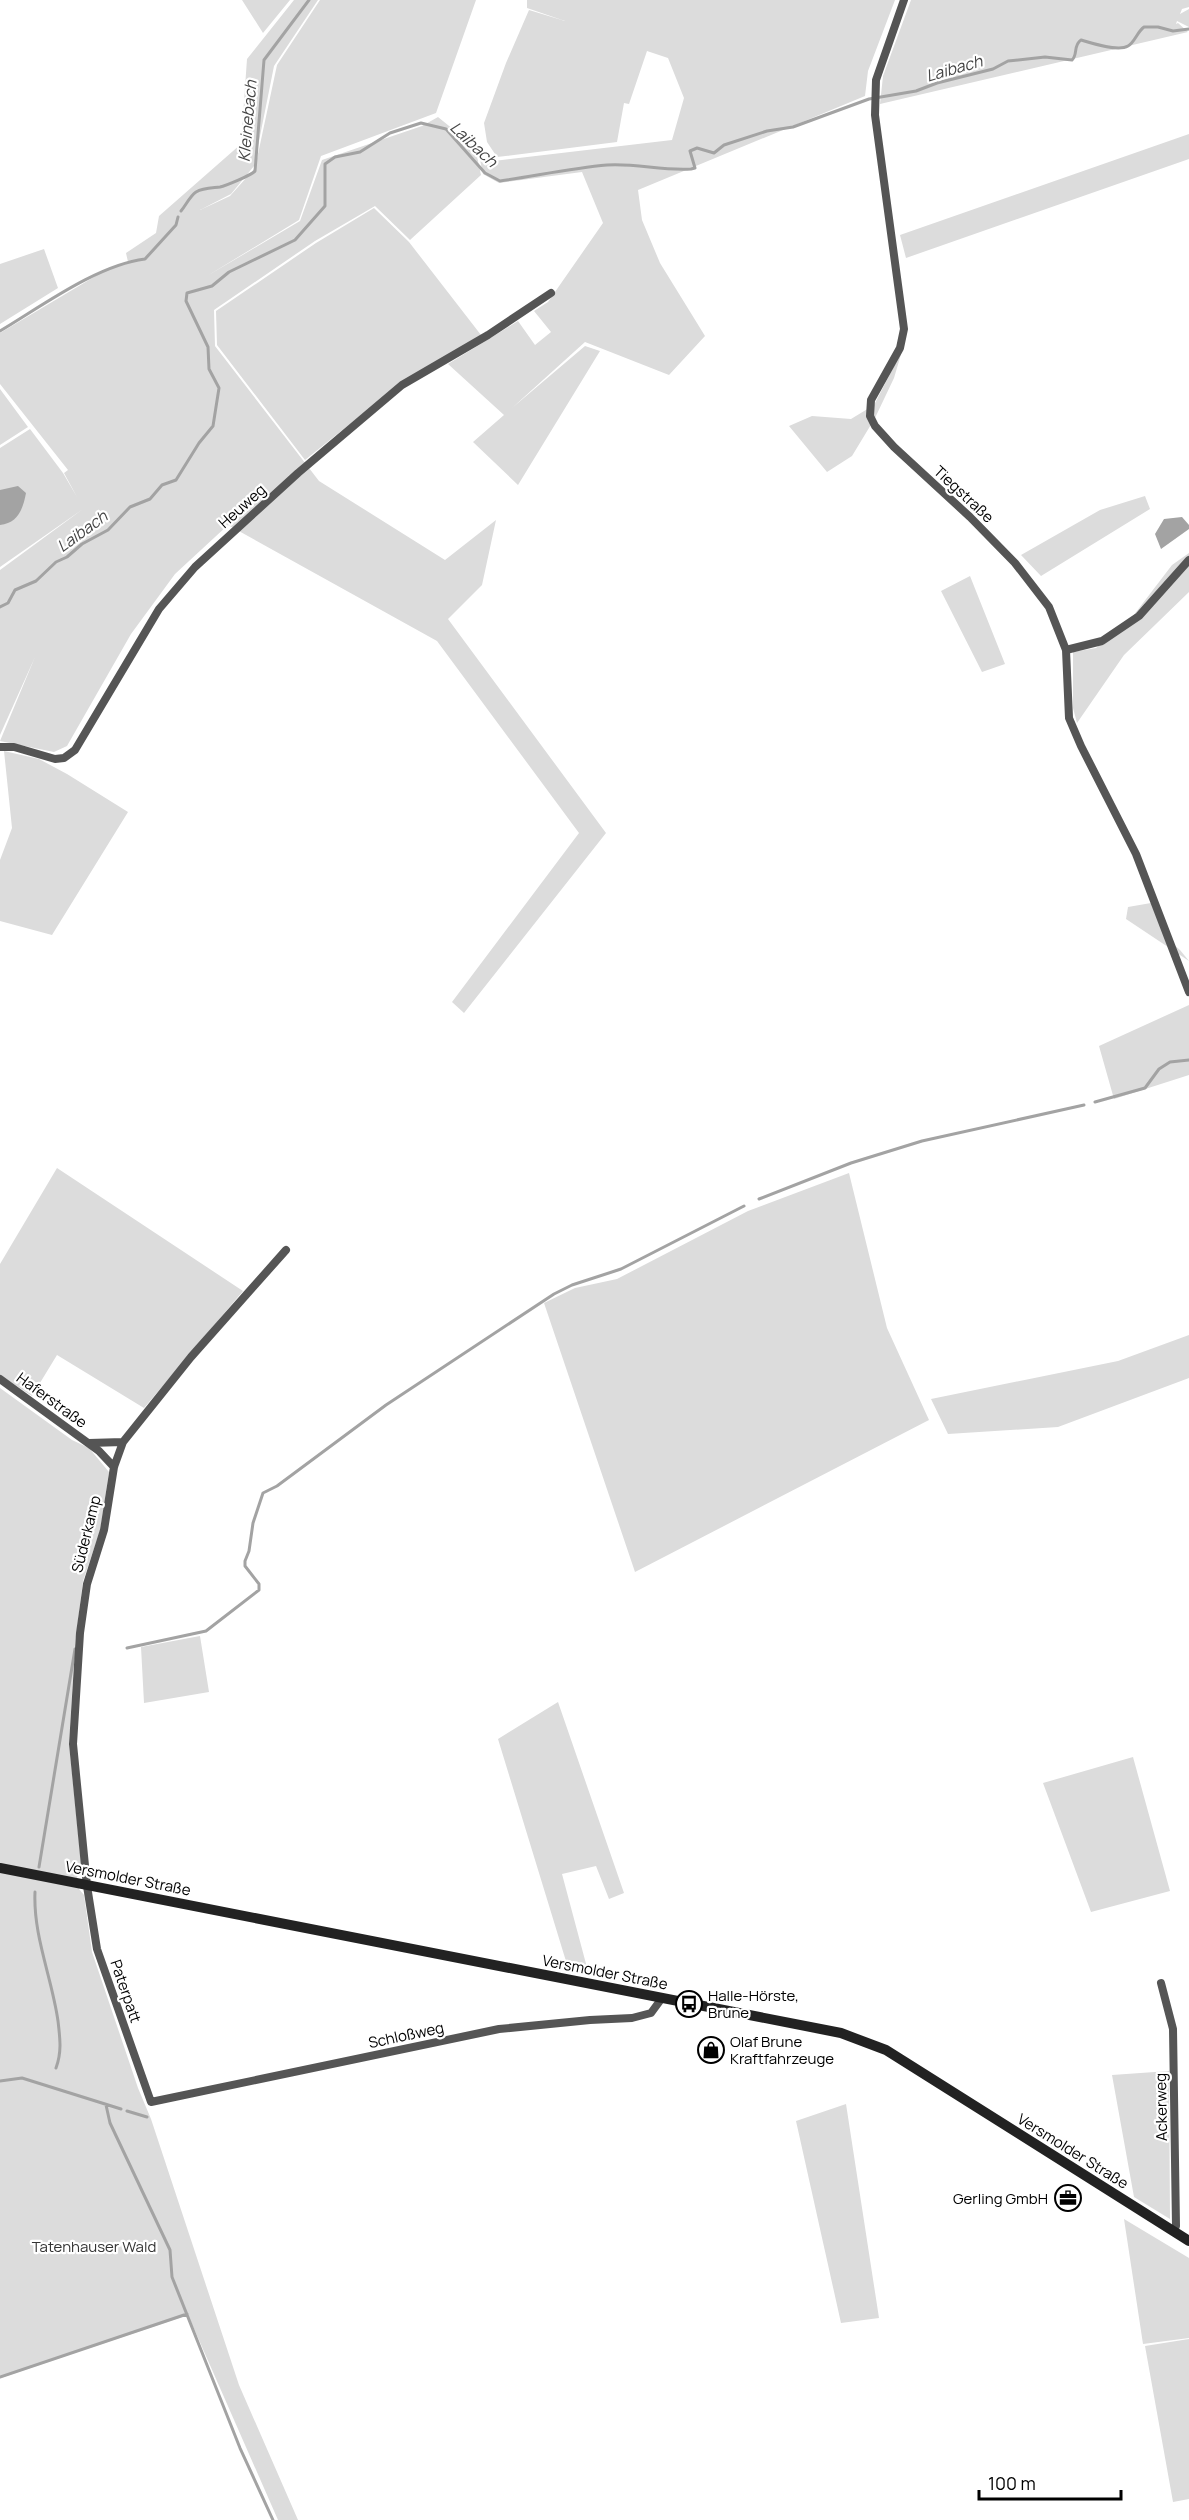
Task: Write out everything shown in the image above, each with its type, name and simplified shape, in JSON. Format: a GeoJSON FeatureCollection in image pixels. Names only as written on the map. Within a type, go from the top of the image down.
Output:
{"type":"FeatureCollection","features":[{"type":"Feature","properties":{"kind":"main road","name":"Versmolder Straße"},"geometry":{"type":"LineString","coordinates":[[0,1868],[841,2033],[886,2050],[1189,2241]]}},
{"type":"Feature","properties":{"kind":"street","name":"Tiegstraße"},"geometry":{"type":"LineString","coordinates":[[904,0],[876,80],[875,115],[904,328],[900,348],[871,400],[870,416],[875,426],[894,447],[970,517],[1015,563],[1049,607],[1066,650],[1069,718],[1136,854],[1189,992]]}},
{"type":"Feature","properties":{"kind":"street","name":"Heuweg"},"geometry":{"type":"LineString","coordinates":[[0,747],[14,747],[55,759],[64,758],[75,750],[159,609],[195,567],[298,473],[402,385],[488,335],[551,293]]}},
{"type":"Feature","properties":{"kind":"street"},"geometry":{"type":"LineString","coordinates":[[1066,650],[1102,640],[1139,616],[1189,560]]}},
{"type":"Feature","properties":{"kind":"street","name":"Süderkamp"},"geometry":{"type":"LineString","coordinates":[[87,1886],[73,1744],[77,1676],[87,1584],[104,1530],[114,1467],[123,1442],[191,1357],[286,1250]]}},
{"type":"Feature","properties":{"kind":"street","name":"Haferstraße"},"geometry":{"type":"LineString","coordinates":[[0,1379],[88,1443],[114,1467]]}},
{"type":"Feature","properties":{"kind":"street","name":"Haferstraße"},"geometry":{"type":"LineString","coordinates":[[88,1443],[123,1442]]}},
{"type":"Feature","properties":{"kind":"street","name":"Paterpatt"},"geometry":{"type":"LineString","coordinates":[[87,1886],[97,1949],[151,2102]]}},
{"type":"Feature","properties":{"kind":"street","name":"Ackerweg"},"geometry":{"type":"LineString","coordinates":[[1161,1983],[1173,2029],[1176,2226],[1174,2231]]}},
{"type":"Feature","properties":{"kind":"street","name":"Schloßweg"},"geometry":{"type":"LineString","coordinates":[[151,2102],[500,2029],[632,2018],[651,2013],[662,1998]]}},
{"type":"Feature","properties":{"kind":"green space"},"geometry":{"type":"Polygon","coordinates":[[[242,0],[290,0],[263,33],[242,0]]]}},
{"type":"Feature","properties":{"kind":"green space"},"geometry":{"type":"Polygon","coordinates":[[[294,0],[318,0],[274,66],[254,166],[231,194],[200,210],[230,196],[255,168],[277,65],[320,0],[476,0],[436,113],[321,156],[299,220],[207,276],[300,221],[322,160],[422,126],[438,117],[475,147],[481,175],[410,240],[375,206],[315,241],[214,310],[215,346],[319,481],[445,560],[496,520],[482,585],[448,619],[606,833],[464,1013],[452,1002],[579,833],[437,641],[228,525],[175,574],[131,634],[67,746],[54,752],[0,741],[35,657],[0,735],[0,570],[83,509],[0,567],[0,448],[30,429],[63,473],[77,497],[64,473],[68,470],[0,384],[0,333],[104,271],[128,262],[126,253],[156,233],[159,216],[241,144],[247,59],[294,0]]]}},
{"type":"Feature","properties":{"kind":"green space"},"geometry":{"type":"Polygon","coordinates":[[[527,0],[895,0],[868,71],[865,96],[638,190],[642,220],[660,263],[705,336],[669,375],[585,342],[512,408],[585,346],[600,351],[518,485],[473,442],[504,415],[448,364],[518,321],[535,345],[551,332],[534,311],[548,302],[603,223],[582,172],[499,183],[483,174],[479,155],[494,161],[672,140],[684,98],[668,58],[647,51],[629,104],[624,103],[617,142],[497,157],[487,142],[484,123],[529,10],[565,21],[527,8],[527,0]]]}},
{"type":"Feature","properties":{"kind":"green space"},"geometry":{"type":"Polygon","coordinates":[[[911,0],[1189,0],[1189,7],[1182,9],[1180,14],[1189,9],[1189,27],[1177,21],[1176,24],[1178,23],[1188,32],[880,104],[883,76],[911,0]]]}},
{"type":"Feature","properties":{"kind":"green space"},"geometry":{"type":"Polygon","coordinates":[[[1189,134],[1189,159],[906,258],[900,235],[1189,134]]]}},
{"type":"Feature","properties":{"kind":"green space"},"geometry":{"type":"Polygon","coordinates":[[[374,208],[409,242],[481,335],[391,391],[305,460],[217,345],[216,311],[316,243],[374,208]]]}},
{"type":"Feature","properties":{"kind":"green space"},"geometry":{"type":"Polygon","coordinates":[[[44,249],[58,288],[0,324],[0,264],[44,249]]]}},
{"type":"Feature","properties":{"kind":"green space"},"geometry":{"type":"Polygon","coordinates":[[[902,351],[894,378],[875,418],[852,456],[827,472],[789,426],[812,416],[851,419],[874,405],[902,351]]]}},
{"type":"Feature","properties":{"kind":"green space"},"geometry":{"type":"Polygon","coordinates":[[[0,389],[28,427],[0,445],[0,389]]]}},
{"type":"Feature","properties":{"kind":"green space"},"geometry":{"type":"Polygon","coordinates":[[[1145,496],[1150,509],[1041,576],[1021,555],[1100,510],[1145,496]]]}},
{"type":"Feature","properties":{"kind":"green space"},"geometry":{"type":"Polygon","coordinates":[[[1189,553],[1189,592],[1124,655],[1077,723],[1073,708],[1073,652],[1096,648],[1130,620],[1172,565],[1189,553]]]}},
{"type":"Feature","properties":{"kind":"green space"},"geometry":{"type":"Polygon","coordinates":[[[970,576],[1005,664],[982,672],[941,591],[970,576]]]}},
{"type":"Feature","properties":{"kind":"green space"},"geometry":{"type":"Polygon","coordinates":[[[4,751],[39,759],[128,812],[52,935],[0,921],[0,860],[12,828],[4,751]]]}},
{"type":"Feature","properties":{"kind":"green space"},"geometry":{"type":"Polygon","coordinates":[[[1151,903],[1164,936],[1189,961],[1126,919],[1128,907],[1151,903]]]}},
{"type":"Feature","properties":{"kind":"green space"},"geometry":{"type":"Polygon","coordinates":[[[1189,1005],[1189,1075],[1114,1099],[1099,1046],[1189,1005]]]}},
{"type":"Feature","properties":{"kind":"green space"},"geometry":{"type":"Polygon","coordinates":[[[57,1168],[243,1291],[144,1408],[57,1355],[32,1396],[0,1375],[0,1264],[57,1168]]]}},
{"type":"Feature","properties":{"kind":"green space"},"geometry":{"type":"Polygon","coordinates":[[[849,1173],[887,1328],[929,1420],[635,1572],[544,1303],[575,1288],[617,1279],[748,1211],[849,1173]]]}},
{"type":"Feature","properties":{"kind":"green space"},"geometry":{"type":"Polygon","coordinates":[[[1189,1335],[1189,1378],[1058,1427],[948,1434],[931,1399],[1118,1361],[1189,1335]]]}},
{"type":"Feature","properties":{"kind":"green space","name":"Tatenhauser Wald"},"geometry":{"type":"Polygon","coordinates":[[[0,1388],[72,1440],[89,1448],[109,1472],[100,1531],[83,1581],[75,1644],[69,1744],[82,1873],[77,1877],[79,1889],[84,1895],[92,1952],[138,2088],[151,2119],[239,2385],[298,2520],[278,2520],[188,2315],[0,2378],[0,1388]]]}},
{"type":"Feature","properties":{"kind":"green space"},"geometry":{"type":"Polygon","coordinates":[[[200,1636],[209,1692],[144,1703],[141,1647],[200,1636]]]}},
{"type":"Feature","properties":{"kind":"green space"},"geometry":{"type":"Polygon","coordinates":[[[558,1702],[624,1893],[609,1899],[596,1866],[562,1874],[589,1975],[569,1971],[498,1739],[558,1702]]]}},
{"type":"Feature","properties":{"kind":"green space"},"geometry":{"type":"Polygon","coordinates":[[[1133,1757],[1170,1891],[1091,1912],[1043,1783],[1133,1757]]]}},
{"type":"Feature","properties":{"kind":"green space"},"geometry":{"type":"Polygon","coordinates":[[[1169,2071],[1170,2219],[1134,2197],[1112,2075],[1169,2071]]]}},
{"type":"Feature","properties":{"kind":"green space"},"geometry":{"type":"Polygon","coordinates":[[[846,2104],[879,2318],[841,2323],[796,2121],[846,2104]]]}},
{"type":"Feature","properties":{"kind":"green space"},"geometry":{"type":"Polygon","coordinates":[[[1124,2219],[1189,2258],[1189,2338],[1143,2344],[1124,2219]]]}},
{"type":"Feature","properties":{"kind":"green space"},"geometry":{"type":"Polygon","coordinates":[[[1189,2339],[1189,2499],[1173,2502],[1145,2346],[1189,2339]]]}},
{"type":"Feature","properties":{"kind":"shaded area"},"geometry":{"type":"Polygon","coordinates":[[[18,486],[26,493],[21,510],[11,521],[0,525],[0,490],[18,486]]]}},
{"type":"Feature","properties":{"kind":"shaded area"},"geometry":{"type":"Polygon","coordinates":[[[1182,517],[1189,525],[1189,529],[1161,549],[1155,534],[1164,519],[1182,517]]]}},
{"type":"Feature","properties":{"kind":"waterway","name":"Kleinebach"},"geometry":{"type":"LineString","coordinates":[[181,211],[196,192],[223,186],[255,171],[264,60],[309,0]]}},
{"type":"Feature","properties":{"kind":"waterway","name":"Laibach"},"geometry":{"type":"LineString","coordinates":[[0,607],[8,603],[15,590],[36,581],[56,562],[108,530],[130,507],[150,499],[162,485],[176,480],[199,443],[213,426],[219,388],[209,369],[208,347],[186,301],[187,293],[212,286],[229,272],[295,240],[325,206],[325,164],[335,157],[360,152],[390,133],[421,123],[446,129],[485,173],[500,181],[607,165],[691,169],[695,168],[690,151],[697,148],[714,153],[724,145],[767,131],[793,127],[869,99],[916,91],[937,83],[993,69],[1008,61],[1045,57],[1072,60],[1081,40],[1124,48],[1144,27],[1158,27],[1173,31],[1189,29]]}},
{"type":"Feature","properties":{"kind":"waterway","name":"Kleinebach"},"geometry":{"type":"LineString","coordinates":[[0,331],[89,278],[108,269],[145,259],[176,225],[178,217]]}},
{"type":"Feature","properties":{"kind":"waterway"},"geometry":{"type":"LineString","coordinates":[[1095,1102],[1145,1088],[1159,1069],[1170,1062],[1189,1060]]}},
{"type":"Feature","properties":{"kind":"waterway"},"geometry":{"type":"LineString","coordinates":[[759,1199],[851,1163],[922,1141],[1084,1105]]}},
{"type":"Feature","properties":{"kind":"waterway"},"geometry":{"type":"LineString","coordinates":[[127,1648],[206,1631],[259,1590],[259,1584],[245,1566],[245,1561],[249,1551],[253,1523],[263,1493],[277,1486],[386,1405],[554,1294],[572,1285],[621,1269],[744,1206]]}},
{"type":"Feature","properties":{"kind":"waterway"},"geometry":{"type":"LineString","coordinates":[[39,1867],[75,1649]]}},
{"type":"Feature","properties":{"kind":"waterway"},"geometry":{"type":"LineString","coordinates":[[35,1892],[37,1925],[58,2021],[60,2051],[56,2068]]}},
{"type":"Feature","properties":{"kind":"waterway"},"geometry":{"type":"LineString","coordinates":[[0,2081],[22,2078],[121,2109]]}},
{"type":"Feature","properties":{"kind":"waterway"},"geometry":{"type":"LineString","coordinates":[[106,2105],[110,2123],[170,2250],[172,2277],[240,2448],[273,2520]]}},
{"type":"Feature","properties":{"kind":"waterway"},"geometry":{"type":"LineString","coordinates":[[127,2111],[147,2117]]}},
{"type":"Feature","properties":{"kind":"waterway"},"geometry":{"type":"LineString","coordinates":[[0,2377],[187,2314]]}},
{"type":"Feature","properties":{"kind":"place","name":"Halle-Hörste, Brune"},"geometry":{"type":"Point","coordinates":[689,2004]}},
{"type":"Feature","properties":{"kind":"place","name":"Olaf Brune Kraftfahrzeuge"},"geometry":{"type":"Point","coordinates":[711,2050]}},
{"type":"Feature","properties":{"kind":"place","name":"Gerling GmbH"},"geometry":{"type":"Point","coordinates":[1068,2198]}}]}
